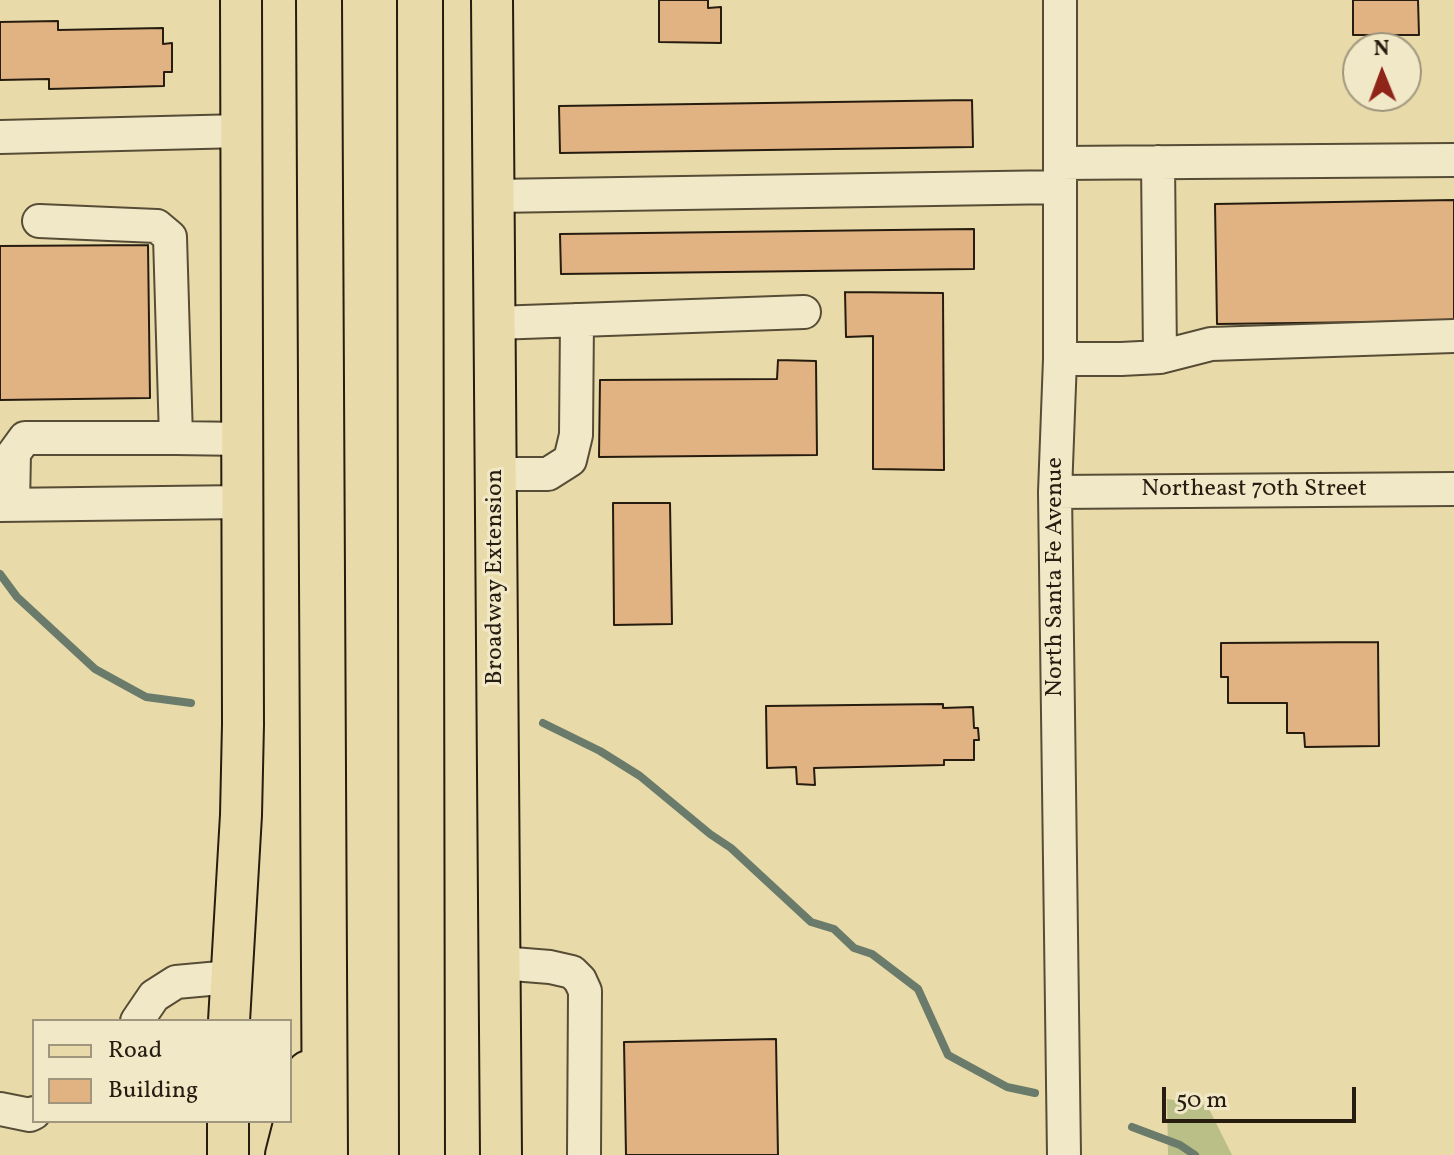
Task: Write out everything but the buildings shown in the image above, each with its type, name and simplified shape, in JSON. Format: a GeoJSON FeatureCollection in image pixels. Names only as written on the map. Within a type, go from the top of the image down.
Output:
{"type":"FeatureCollection","features":[{"type":"Feature","properties":{"kind":"highway"},"geometry":{"type":"LineString","coordinates":[[319,0],[325,1155]]}},
{"type":"Feature","properties":{"kind":"highway"},"geometry":{"type":"LineString","coordinates":[[420,0],[422,1155]]}},
{"type":"Feature","properties":{"kind":"highway"},"geometry":{"type":"LineString","coordinates":[[288,1155],[324,1016]]}},
{"type":"Feature","properties":{"kind":"main road"},"geometry":{"type":"LineString","coordinates":[[229,1019],[243,724],[241,0]]}},
{"type":"Feature","properties":{"kind":"main road","name":"Broadway Extension"},"geometry":{"type":"LineString","coordinates":[[492,0],[501,1155]]}},
{"type":"Feature","properties":{"kind":"main road"},"geometry":{"type":"LineString","coordinates":[[228,1123],[228,1155]]}},
{"type":"Feature","properties":{"kind":"street","name":"North Santa Fe Avenue"},"geometry":{"type":"LineString","coordinates":[[1060,0],[1060,359],[1055,492],[1064,1155]]}},
{"type":"Feature","properties":{"kind":"street"},"geometry":{"type":"LineString","coordinates":[[0,137],[242,131]]}},
{"type":"Feature","properties":{"kind":"street"},"geometry":{"type":"LineString","coordinates":[[494,196],[1060,175],[1158,162],[1454,160]]}},
{"type":"Feature","properties":{"kind":"street"},"geometry":{"type":"LineString","coordinates":[[1158,162],[1160,357]]}},
{"type":"Feature","properties":{"kind":"street"},"geometry":{"type":"LineString","coordinates":[[39,221],[157,226],[170,237],[176,438]]}},
{"type":"Feature","properties":{"kind":"street"},"geometry":{"type":"LineString","coordinates":[[495,323],[804,312]]}},
{"type":"Feature","properties":{"kind":"street"},"geometry":{"type":"LineString","coordinates":[[496,474],[548,474],[570,460],[576,435],[577,320]]}},
{"type":"Feature","properties":{"kind":"street"},"geometry":{"type":"LineString","coordinates":[[1060,359],[1160,357],[1211,344],[1454,336]]}},
{"type":"Feature","properties":{"kind":"street"},"geometry":{"type":"LineString","coordinates":[[243,439],[25,438],[14,453],[7,505],[244,502]]}},
{"type":"Feature","properties":{"kind":"street","name":"Northeast 70th Street"},"geometry":{"type":"LineString","coordinates":[[1055,492],[1454,489]]}},
{"type":"Feature","properties":{"kind":"street"},"geometry":{"type":"LineString","coordinates":[[500,963],[572,972],[585,991],[584,1155]]}},
{"type":"Feature","properties":{"kind":"street"},"geometry":{"type":"LineString","coordinates":[[138,1019],[154,996],[176,982],[231,977]]}},
{"type":"Feature","properties":{"kind":"street"},"geometry":{"type":"LineString","coordinates":[[0,1109],[32,1114]]}},
{"type":"Feature","properties":{"kind":"green space"},"geometry":{"type":"Polygon","coordinates":[[[1167,1099],[1207,1105],[1232,1155],[1168,1155],[1167,1099]]]}},
{"type":"Feature","properties":{"kind":"waterway"},"geometry":{"type":"LineString","coordinates":[[0,574],[17,597],[95,669],[146,697],[191,703]]}},
{"type":"Feature","properties":{"kind":"waterway"},"geometry":{"type":"LineString","coordinates":[[543,723],[600,751],[640,776],[731,848],[811,922],[834,929],[854,948],[872,954],[918,989],[948,1055],[1007,1087],[1035,1093]]}},
{"type":"Feature","properties":{"kind":"waterway"},"geometry":{"type":"LineString","coordinates":[[1132,1127],[1180,1145],[1195,1155]]}}]}
